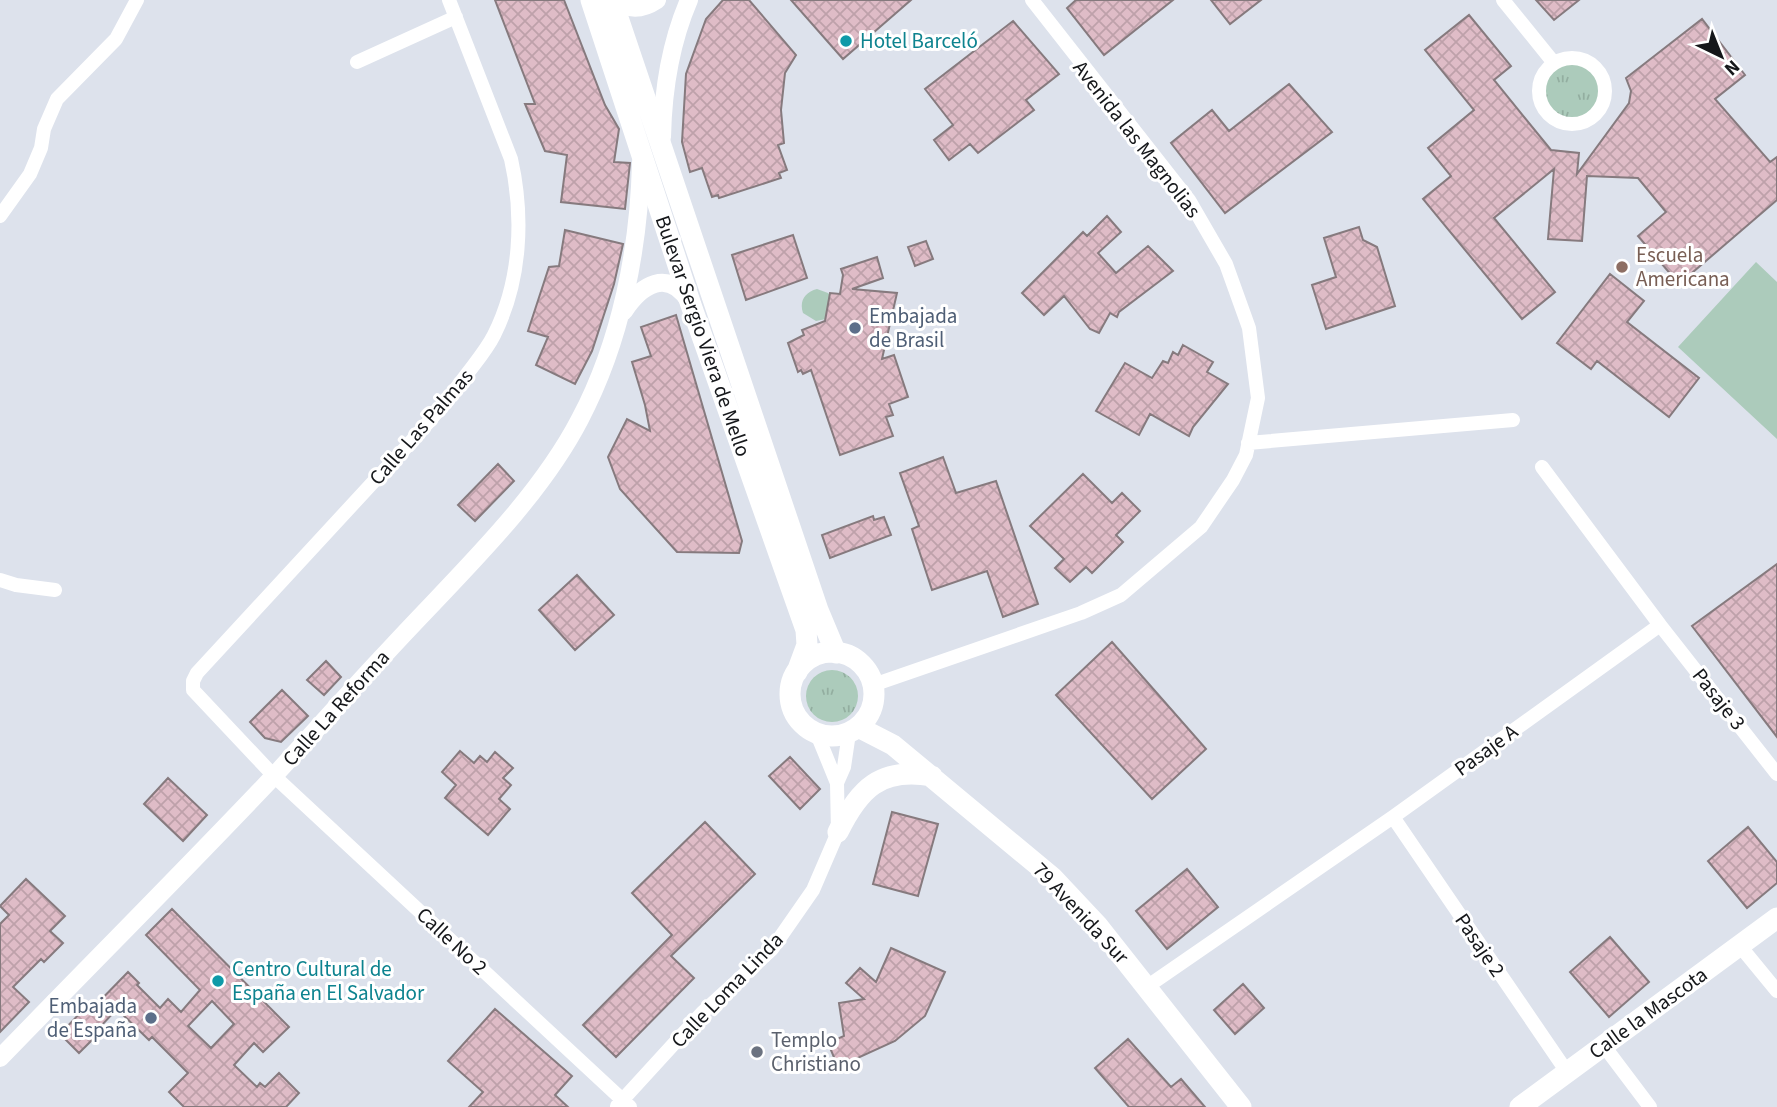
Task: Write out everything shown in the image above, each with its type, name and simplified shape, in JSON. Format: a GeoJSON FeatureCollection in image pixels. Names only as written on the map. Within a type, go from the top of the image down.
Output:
{"type":"FeatureCollection","features":[{"type":"Feature","properties":{"kind":"main road","name":"Bulevar Sergio Viera de Mello"},"geometry":{"type":"LineString","coordinates":[[591,0],[651,149],[836,653]]}},
{"type":"Feature","properties":{"kind":"main road","name":"Bulevar Sergio Viera de Mello"},"geometry":{"type":"LineString","coordinates":[[613,0],[691,305],[806,630],[807,645],[797,672]]}},
{"type":"Feature","properties":{"kind":"main road"},"geometry":{"type":"LineString","coordinates":[[836,653],[848,655],[859,662],[867,671],[874,692],[869,714],[853,730],[830,736],[817,734],[801,723],[792,707],[790,695],[797,672],[814,657],[836,653]]}},
{"type":"Feature","properties":{"kind":"main road","name":"79 Avenida Sur"},"geometry":{"type":"LineString","coordinates":[[874,692],[893,745]]}},
{"type":"Feature","properties":{"kind":"main road","name":"79 Avenida Sur"},"geometry":{"type":"LineString","coordinates":[[853,730],[893,745],[1052,877],[1098,926],[1148,986],[1241,1107]]}},
{"type":"Feature","properties":{"kind":"main road"},"geometry":{"type":"LineString","coordinates":[[838,832],[855,800],[879,780],[901,774],[932,776]]}},
{"type":"Feature","properties":{"kind":"main road","name":"Calle la Mascota"},"geometry":{"type":"LineString","coordinates":[[1520,1107],[1777,918]]}},
{"type":"Feature","properties":{"kind":"street"},"geometry":{"type":"LineString","coordinates":[[0,216],[30,174],[57,99],[116,39],[137,0]]}},
{"type":"Feature","properties":{"kind":"street","name":"Calle Las Palmas"},"geometry":{"type":"LineString","coordinates":[[274,776],[198,698],[193,690],[193,681],[197,673],[430,422],[493,336],[512,281],[520,221],[513,168],[484,85],[449,0]]}},
{"type":"Feature","properties":{"kind":"street"},"geometry":{"type":"LineString","coordinates":[[613,0],[629,8],[639,9],[657,0]]}},
{"type":"Feature","properties":{"kind":"street","name":"Calle La Reforma"},"geometry":{"type":"LineString","coordinates":[[0,1058],[274,776],[500,529],[548,471],[579,421],[601,374],[619,320],[668,69],[676,35],[689,0]]}},
{"type":"Feature","properties":{"kind":"street","name":"Avenida las Magnolias"},"geometry":{"type":"LineString","coordinates":[[874,692],[1081,613],[1121,595],[1201,527],[1233,480],[1246,455],[1258,398],[1249,328],[1226,264],[1189,200],[1031,0]]}},
{"type":"Feature","properties":{"kind":"street"},"geometry":{"type":"LineString","coordinates":[[1503,0],[1554,63]]}},
{"type":"Feature","properties":{"kind":"street"},"geometry":{"type":"LineString","coordinates":[[357,62],[456,17]]}},
{"type":"Feature","properties":{"kind":"street"},"geometry":{"type":"LineString","coordinates":[[1566,58],[1579,58],[1591,63],[1600,73],[1605,85],[1604,98],[1599,110],[1589,119],[1576,123],[1563,122],[1554,118],[1544,108],[1539,86],[1544,73],[1554,63],[1566,58]]}},
{"type":"Feature","properties":{"kind":"street","name":"Calle La Reforma"},"geometry":{"type":"LineString","coordinates":[[619,320],[637,294],[655,283],[675,286],[683,291],[691,305]]}},
{"type":"Feature","properties":{"kind":"street"},"geometry":{"type":"LineString","coordinates":[[1248,443],[1513,420]]}},
{"type":"Feature","properties":{"kind":"street"},"geometry":{"type":"LineString","coordinates":[[1542,467],[1660,625]]}},
{"type":"Feature","properties":{"kind":"street"},"geometry":{"type":"LineString","coordinates":[[0,580],[55,590]]}},
{"type":"Feature","properties":{"kind":"street","name":"Pasaje 3"},"geometry":{"type":"LineString","coordinates":[[1660,625],[1777,774]]}},
{"type":"Feature","properties":{"kind":"street","name":"Pasaje A"},"geometry":{"type":"LineString","coordinates":[[1148,986],[1393,817],[1660,625]]}},
{"type":"Feature","properties":{"kind":"street","name":"Calle Loma Linda"},"geometry":{"type":"LineString","coordinates":[[837,783],[853,730]]}},
{"type":"Feature","properties":{"kind":"street","name":"Calle Loma Linda"},"geometry":{"type":"LineString","coordinates":[[623,1105],[702,1013],[772,949],[813,890],[838,832],[837,783],[817,734]]}},
{"type":"Feature","properties":{"kind":"street","name":"Calle No 2"},"geometry":{"type":"LineString","coordinates":[[274,776],[623,1105]]}},
{"type":"Feature","properties":{"kind":"street","name":"Pasaje 2"},"geometry":{"type":"LineString","coordinates":[[1393,817],[1567,1072]]}},
{"type":"Feature","properties":{"kind":"street"},"geometry":{"type":"LineString","coordinates":[[1740,946],[1777,991]]}},
{"type":"Feature","properties":{"kind":"street"},"geometry":{"type":"LineString","coordinates":[[1604,1045],[1650,1107]]}},
{"type":"Feature","properties":{"kind":"green space"},"geometry":{"type":"Polygon","coordinates":[[[1572,63],[1587,68],[1595,76],[1600,91],[1595,106],[1587,114],[1572,119],[1557,114],[1549,106],[1544,91],[1549,76],[1557,68],[1572,63]]]}},
{"type":"Feature","properties":{"kind":"green space"},"geometry":{"type":"Polygon","coordinates":[[[1756,262],[1777,282],[1777,439],[1678,347],[1756,262]]]}},
{"type":"Feature","properties":{"kind":"green space"},"geometry":{"type":"Polygon","coordinates":[[[817,289],[831,297],[826,319],[816,321],[803,313],[802,305],[806,295],[817,289]]]}},
{"type":"Feature","properties":{"kind":"green space"},"geometry":{"type":"Polygon","coordinates":[[[832,670],[842,672],[850,678],[856,686],[856,706],[850,714],[842,720],[832,722],[822,720],[814,714],[808,706],[806,696],[808,686],[814,678],[822,672],[832,670]]]}},
{"type":"Feature","properties":{"kind":"building"},"geometry":{"type":"Polygon","coordinates":[[[495,0],[564,0],[605,105],[619,129],[614,162],[630,163],[625,209],[561,202],[567,155],[545,151],[525,104],[535,104],[495,0]]]}},
{"type":"Feature","properties":{"kind":"building"},"geometry":{"type":"Polygon","coordinates":[[[723,0],[749,0],[796,55],[785,73],[781,110],[784,143],[778,145],[787,170],[779,173],[781,178],[719,198],[718,195],[712,197],[702,168],[690,172],[682,142],[686,74],[706,19],[723,0]]]}},
{"type":"Feature","properties":{"kind":"building","name":"Hotel Barceló"},"geometry":{"type":"Polygon","coordinates":[[[791,0],[911,0],[843,59],[791,0]]]}},
{"type":"Feature","properties":{"kind":"building"},"geometry":{"type":"Polygon","coordinates":[[[1076,0],[1173,0],[1104,55],[1067,8],[1076,0]]]}},
{"type":"Feature","properties":{"kind":"building"},"geometry":{"type":"Polygon","coordinates":[[[1211,0],[1261,0],[1230,24],[1211,0]]]}},
{"type":"Feature","properties":{"kind":"building"},"geometry":{"type":"Polygon","coordinates":[[[1536,0],[1579,0],[1554,20],[1536,0]]]}},
{"type":"Feature","properties":{"kind":"building"},"geometry":{"type":"Polygon","coordinates":[[[1469,15],[1511,66],[1494,80],[1551,150],[1579,153],[1577,174],[1629,103],[1631,91],[1626,78],[1702,19],[1745,75],[1715,99],[1770,162],[1777,157],[1777,200],[1679,284],[1638,236],[1666,212],[1638,178],[1587,176],[1582,241],[1548,239],[1554,169],[1494,218],[1555,292],[1522,319],[1423,199],[1451,176],[1428,148],[1474,110],[1425,50],[1469,15]]]}},
{"type":"Feature","properties":{"kind":"building"},"geometry":{"type":"Polygon","coordinates":[[[1013,21],[1059,74],[1026,100],[1034,110],[978,153],[970,144],[949,160],[934,140],[953,125],[925,89],[1013,21]]]}},
{"type":"Feature","properties":{"kind":"building"},"geometry":{"type":"Polygon","coordinates":[[[1289,84],[1332,132],[1225,213],[1171,143],[1212,110],[1229,131],[1289,84]]]}},
{"type":"Feature","properties":{"kind":"building"},"geometry":{"type":"Polygon","coordinates":[[[1107,216],[1121,232],[1098,253],[1116,273],[1148,246],[1173,271],[1119,312],[1117,317],[1110,313],[1099,333],[1090,329],[1064,296],[1044,315],[1022,293],[1083,232],[1087,236],[1107,216]]]}},
{"type":"Feature","properties":{"kind":"building"},"geometry":{"type":"Polygon","coordinates":[[[1359,227],[1363,240],[1377,247],[1395,306],[1326,329],[1312,285],[1336,277],[1324,238],[1359,227]]]}},
{"type":"Feature","properties":{"kind":"building"},"geometry":{"type":"Polygon","coordinates":[[[565,230],[623,244],[614,284],[592,351],[575,384],[536,365],[548,337],[528,331],[549,267],[559,266],[565,230]]]}},
{"type":"Feature","properties":{"kind":"building"},"geometry":{"type":"Polygon","coordinates":[[[793,235],[807,278],[746,300],[732,255],[793,235]]]}},
{"type":"Feature","properties":{"kind":"building"},"geometry":{"type":"Polygon","coordinates":[[[926,241],[933,259],[915,266],[908,247],[926,241]]]}},
{"type":"Feature","properties":{"kind":"building"},"geometry":{"type":"Polygon","coordinates":[[[877,257],[883,278],[852,289],[897,293],[882,359],[894,355],[908,397],[889,404],[893,415],[886,417],[893,436],[840,455],[811,370],[803,374],[801,370],[798,372],[788,343],[804,335],[802,330],[825,321],[830,293],[840,294],[843,275],[841,269],[877,257]]]}},
{"type":"Feature","properties":{"kind":"building"},"geometry":{"type":"Polygon","coordinates":[[[1610,274],[1644,301],[1627,322],[1699,378],[1669,417],[1597,361],[1591,369],[1557,343],[1610,274]]]}},
{"type":"Feature","properties":{"kind":"building"},"geometry":{"type":"Polygon","coordinates":[[[676,315],[742,541],[739,553],[677,552],[620,489],[608,457],[627,419],[650,431],[632,362],[651,356],[641,327],[676,315]]]}},
{"type":"Feature","properties":{"kind":"building"},"geometry":{"type":"Polygon","coordinates":[[[1183,345],[1213,362],[1207,372],[1228,384],[1193,427],[1189,436],[1150,414],[1139,435],[1096,411],[1125,363],[1152,378],[1163,361],[1168,363],[1173,352],[1178,355],[1183,345]]]}},
{"type":"Feature","properties":{"kind":"building"},"geometry":{"type":"Polygon","coordinates":[[[943,457],[956,493],[996,481],[1038,604],[1003,617],[987,571],[932,590],[912,529],[919,526],[900,473],[943,457]]]}},
{"type":"Feature","properties":{"kind":"building"},"geometry":{"type":"Polygon","coordinates":[[[498,464],[514,481],[475,521],[458,505],[498,464]]]}},
{"type":"Feature","properties":{"kind":"building"},"geometry":{"type":"Polygon","coordinates":[[[1083,474],[1112,503],[1122,493],[1140,511],[1116,535],[1123,542],[1092,573],[1086,567],[1070,582],[1055,568],[1064,559],[1030,526],[1083,474]]]}},
{"type":"Feature","properties":{"kind":"building"},"geometry":{"type":"Polygon","coordinates":[[[873,516],[874,520],[884,517],[891,535],[830,558],[822,535],[873,516]]]}},
{"type":"Feature","properties":{"kind":"building"},"geometry":{"type":"Polygon","coordinates":[[[1777,564],[1777,737],[1692,626],[1777,564]]]}},
{"type":"Feature","properties":{"kind":"building"},"geometry":{"type":"Polygon","coordinates":[[[577,575],[614,615],[575,650],[539,610],[577,575]]]}},
{"type":"Feature","properties":{"kind":"building"},"geometry":{"type":"Polygon","coordinates":[[[1112,642],[1206,749],[1152,799],[1056,695],[1112,642]]]}},
{"type":"Feature","properties":{"kind":"building"},"geometry":{"type":"Polygon","coordinates":[[[326,661],[341,677],[324,695],[307,680],[326,661]]]}},
{"type":"Feature","properties":{"kind":"building"},"geometry":{"type":"Polygon","coordinates":[[[282,690],[308,716],[281,742],[265,738],[250,722],[282,690]]]}},
{"type":"Feature","properties":{"kind":"building"},"geometry":{"type":"Polygon","coordinates":[[[460,751],[474,763],[480,756],[487,762],[495,752],[513,768],[503,778],[511,785],[499,799],[510,809],[488,835],[445,798],[456,785],[442,772],[460,751]]]}},
{"type":"Feature","properties":{"kind":"building"},"geometry":{"type":"Polygon","coordinates":[[[790,757],[820,789],[800,809],[769,776],[790,757]]]}},
{"type":"Feature","properties":{"kind":"building"},"geometry":{"type":"Polygon","coordinates":[[[168,778],[207,815],[183,841],[144,804],[168,778]]]}},
{"type":"Feature","properties":{"kind":"building"},"geometry":{"type":"Polygon","coordinates":[[[892,812],[938,824],[918,896],[873,884],[892,812]]]}},
{"type":"Feature","properties":{"kind":"building"},"geometry":{"type":"Polygon","coordinates":[[[705,822],[755,874],[671,956],[694,978],[616,1057],[583,1025],[672,935],[632,893],[705,822]]]}},
{"type":"Feature","properties":{"kind":"building"},"geometry":{"type":"Polygon","coordinates":[[[1748,827],[1777,862],[1777,883],[1747,908],[1708,861],[1748,827]]]}},
{"type":"Feature","properties":{"kind":"building"},"geometry":{"type":"Polygon","coordinates":[[[1187,869],[1218,907],[1167,949],[1136,911],[1187,869]]]}},
{"type":"Feature","properties":{"kind":"building"},"geometry":{"type":"Polygon","coordinates":[[[26,879],[65,916],[50,931],[63,943],[44,962],[41,959],[13,987],[29,1002],[0,1032],[0,924],[9,915],[0,906],[26,879]]]}},
{"type":"Feature","properties":{"kind":"building"},"geometry":{"type":"Polygon","coordinates":[[[172,909],[289,1027],[263,1052],[254,1043],[234,1065],[257,1087],[260,1083],[265,1087],[279,1073],[299,1093],[286,1107],[184,1107],[169,1092],[188,1073],[152,1037],[149,1040],[117,1009],[99,1028],[101,1031],[79,1053],[60,1034],[85,1008],[89,1012],[128,972],[160,1008],[168,999],[181,1012],[200,990],[146,935],[172,909]],[[212,1001],[188,1026],[211,1048],[234,1024],[212,1001]]]}},
{"type":"Feature","properties":{"kind":"building"},"geometry":{"type":"Polygon","coordinates":[[[1610,937],[1649,982],[1609,1017],[1570,972],[1610,937]]]}},
{"type":"Feature","properties":{"kind":"building"},"geometry":{"type":"Polygon","coordinates":[[[891,948],[945,972],[925,1016],[895,1041],[838,1067],[828,1043],[844,1036],[839,1003],[864,999],[846,983],[860,968],[876,982],[891,948]]]}},
{"type":"Feature","properties":{"kind":"building"},"geometry":{"type":"Polygon","coordinates":[[[1243,984],[1264,1008],[1235,1034],[1214,1010],[1243,984]]]}},
{"type":"Feature","properties":{"kind":"building"},"geometry":{"type":"Polygon","coordinates":[[[495,1009],[572,1076],[555,1095],[568,1107],[469,1107],[483,1092],[448,1061],[495,1009]]]}},
{"type":"Feature","properties":{"kind":"building"},"geometry":{"type":"Polygon","coordinates":[[[1128,1039],[1171,1087],[1181,1079],[1205,1107],[1129,1107],[1095,1068],[1128,1039]]]}},
{"type":"Feature","properties":{"kind":"place","name":"Hotel Barceló"},"geometry":{"type":"Point","coordinates":[846,41]}},
{"type":"Feature","properties":{"kind":"place","name":"Escuela Americana"},"geometry":{"type":"Point","coordinates":[1622,267]}},
{"type":"Feature","properties":{"kind":"place","name":"Embajada de Brasil"},"geometry":{"type":"Point","coordinates":[855,328]}},
{"type":"Feature","properties":{"kind":"place","name":"Centro Cultural de España en El Salvador"},"geometry":{"type":"Point","coordinates":[218,981]}},
{"type":"Feature","properties":{"kind":"place","name":"Embajada de España"},"geometry":{"type":"Point","coordinates":[151,1018]}},
{"type":"Feature","properties":{"kind":"place","name":"Templo Christiano"},"geometry":{"type":"Point","coordinates":[757,1052]}}]}
